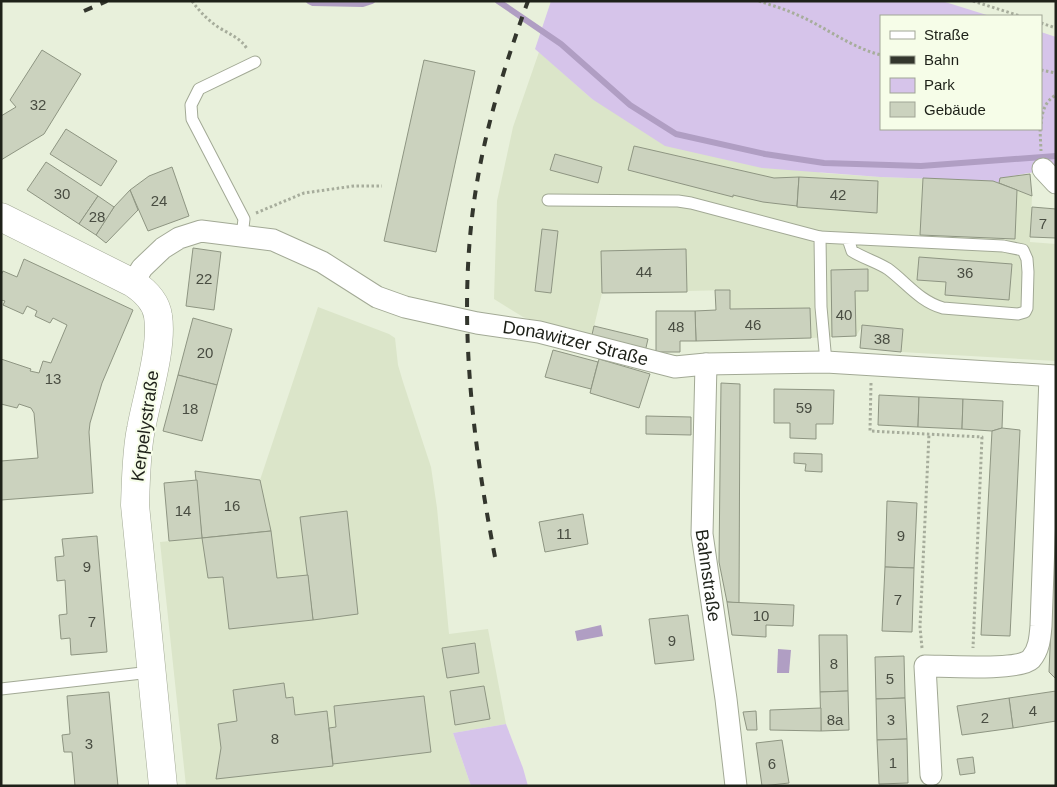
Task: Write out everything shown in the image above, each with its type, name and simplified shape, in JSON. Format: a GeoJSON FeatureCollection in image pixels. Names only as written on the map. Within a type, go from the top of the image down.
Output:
{"type":"FeatureCollection","features":[{"type":"Feature","properties":{"kind":"main road","name":"Kerpelystraße"},"geometry":{"type":"LineString","coordinates":[[1,216],[133,283],[145,291],[158,313],[159,332],[152,378],[140,431],[135,505],[163,786]]}},
{"type":"Feature","properties":{"kind":"street","name":"Donawitzer Straße"},"geometry":{"type":"LineString","coordinates":[[133,283],[142,268],[163,248],[178,238],[202,231],[273,240],[322,262],[377,297],[405,306],[478,323],[539,332],[675,367],[706,364],[826,362],[1053,376]]}},
{"type":"Feature","properties":{"kind":"street","name":"Bahnstraße"},"geometry":{"type":"LineString","coordinates":[[706,364],[702,534],[726,698],[736,786]]}},
{"type":"Feature","properties":{"kind":"street"},"geometry":{"type":"LineString","coordinates":[[931,775],[925,666],[1010,666],[1030,660],[1038,648],[1041,626],[1053,376]]}},
{"type":"Feature","properties":{"kind":"lane"},"geometry":{"type":"LineString","coordinates":[[242,236],[244,219],[192,119],[191,105],[199,88],[255,62]]}},
{"type":"Feature","properties":{"kind":"lane"},"geometry":{"type":"LineString","coordinates":[[548,200],[678,201],[820,237],[1003,246],[1023,250],[1027,259],[1027,308],[1025,312],[1018,314],[943,308],[931,304],[888,269],[852,251],[848,239]]}},
{"type":"Feature","properties":{"kind":"lane"},"geometry":{"type":"LineString","coordinates":[[820,237],[821,307],[826,362]]}},
{"type":"Feature","properties":{"kind":"lane"},"geometry":{"type":"LineString","coordinates":[[1,689],[151,672]]}},
{"type":"Feature","properties":{"kind":"path"},"geometry":{"type":"LineString","coordinates":[[192,1],[202,14],[218,27],[243,42],[255,62]]}},
{"type":"Feature","properties":{"kind":"path"},"geometry":{"type":"LineString","coordinates":[[759,1],[793,13],[871,53],[880,55]]}},
{"type":"Feature","properties":{"kind":"path"},"geometry":{"type":"LineString","coordinates":[[973,1],[1017,15]]}},
{"type":"Feature","properties":{"kind":"path"},"geometry":{"type":"LineString","coordinates":[[1042,23],[1056,28]]}},
{"type":"Feature","properties":{"kind":"path"},"geometry":{"type":"LineString","coordinates":[[1042,70],[1056,73]]}},
{"type":"Feature","properties":{"kind":"path"},"geometry":{"type":"LineString","coordinates":[[1042,118],[1044,107],[1050,98],[1056,95]]}},
{"type":"Feature","properties":{"kind":"path"},"geometry":{"type":"LineString","coordinates":[[263,210],[304,193],[354,186],[382,186]]}},
{"type":"Feature","properties":{"kind":"path"},"geometry":{"type":"LineString","coordinates":[[871,365],[870,431],[982,437],[972,667]]}},
{"type":"Feature","properties":{"kind":"path"},"geometry":{"type":"LineString","coordinates":[[925,666],[920,627],[929,434]]}},
{"type":"Feature","properties":{"kind":"shaded area"},"geometry":{"type":"Polygon","coordinates":[[[539,52],[592,99],[822,173],[993,181],[1032,196],[1030,242],[1056,244],[1056,361],[901,352],[903,329],[863,325],[856,336],[811,338],[810,308],[730,309],[730,290],[602,293],[591,339],[523,317],[494,299],[497,201],[513,127],[539,52]]]}},
{"type":"Feature","properties":{"kind":"shaded area"},"geometry":{"type":"Polygon","coordinates":[[[318,307],[395,338],[398,365],[431,467],[437,508],[449,634],[488,629],[506,724],[453,733],[471,786],[186,786],[160,542],[202,538],[195,471],[260,480],[318,307]]]}},
{"type":"Feature","properties":{"kind":"shaded area"},"geometry":{"type":"Polygon","coordinates":[[[601,625],[603,636],[577,641],[575,631],[601,625]]]}},
{"type":"Feature","properties":{"kind":"shaded area"},"geometry":{"type":"Polygon","coordinates":[[[778,649],[791,650],[789,673],[777,673],[778,649]]]}},
{"type":"Feature","properties":{"kind":"green space"},"geometry":{"type":"Polygon","coordinates":[[[551,1],[942,1],[987,15],[880,15],[880,130],[1042,130],[1042,32],[1056,37],[1056,169],[1000,178],[999,183],[993,181],[880,177],[762,168],[665,146],[592,99],[535,49],[551,1]]]}},
{"type":"Feature","properties":{"kind":"green space"},"geometry":{"type":"Polygon","coordinates":[[[506,724],[528,786],[471,786],[453,733],[506,724]]]}},
{"type":"Feature","properties":{"kind":"building"},"geometry":{"type":"Polygon","coordinates":[[[42,50],[81,74],[44,134],[1,160],[1,116],[16,107],[10,100],[42,50]]]}},
{"type":"Feature","properties":{"kind":"building"},"geometry":{"type":"Polygon","coordinates":[[[424,60],[475,71],[436,252],[384,241],[424,60]]]}},
{"type":"Feature","properties":{"kind":"building"},"geometry":{"type":"Polygon","coordinates":[[[66,129],[117,161],[101,186],[50,154],[66,129]]]}},
{"type":"Feature","properties":{"kind":"building"},"geometry":{"type":"Polygon","coordinates":[[[634,146],[774,178],[799,177],[797,206],[763,202],[733,195],[733,197],[628,170],[634,146]]]}},
{"type":"Feature","properties":{"kind":"building"},"geometry":{"type":"Polygon","coordinates":[[[555,154],[602,167],[598,183],[550,170],[555,154]]]}},
{"type":"Feature","properties":{"kind":"building"},"geometry":{"type":"Polygon","coordinates":[[[46,162],[98,196],[79,224],[27,190],[46,162]]]}},
{"type":"Feature","properties":{"kind":"building"},"geometry":{"type":"Polygon","coordinates":[[[172,167],[189,216],[148,231],[130,190],[149,176],[172,167]]]}},
{"type":"Feature","properties":{"kind":"building"},"geometry":{"type":"Polygon","coordinates":[[[1030,174],[1032,196],[999,183],[1000,178],[1030,174]]]}},
{"type":"Feature","properties":{"kind":"building"},"geometry":{"type":"Polygon","coordinates":[[[799,177],[878,181],[877,213],[797,207],[799,177]]]}},
{"type":"Feature","properties":{"kind":"building"},"geometry":{"type":"Polygon","coordinates":[[[923,178],[993,181],[1017,190],[1015,239],[920,235],[923,178]]]}},
{"type":"Feature","properties":{"kind":"building"},"geometry":{"type":"Polygon","coordinates":[[[130,190],[138,210],[106,243],[96,235],[114,207],[130,190]]]}},
{"type":"Feature","properties":{"kind":"building"},"geometry":{"type":"Polygon","coordinates":[[[98,196],[114,207],[96,235],[79,224],[98,196]]]}},
{"type":"Feature","properties":{"kind":"building"},"geometry":{"type":"Polygon","coordinates":[[[1032,207],[1056,209],[1056,238],[1030,237],[1032,207]]]}},
{"type":"Feature","properties":{"kind":"building"},"geometry":{"type":"Polygon","coordinates":[[[542,229],[558,231],[551,293],[535,291],[542,229]]]}},
{"type":"Feature","properties":{"kind":"building"},"geometry":{"type":"Polygon","coordinates":[[[193,248],[221,252],[214,310],[186,306],[193,248]]]}},
{"type":"Feature","properties":{"kind":"building"},"geometry":{"type":"Polygon","coordinates":[[[686,249],[687,292],[602,293],[601,251],[686,249]]]}},
{"type":"Feature","properties":{"kind":"building"},"geometry":{"type":"Polygon","coordinates":[[[919,257],[1012,264],[1009,300],[945,295],[946,282],[917,280],[919,257]]]}},
{"type":"Feature","properties":{"kind":"building"},"geometry":{"type":"Polygon","coordinates":[[[24,259],[133,310],[102,383],[90,423],[93,493],[1,500],[1,461],[38,458],[34,413],[31,408],[19,404],[17,408],[1,404],[1,359],[39,373],[43,361],[51,363],[67,325],[53,318],[50,323],[35,316],[37,311],[27,306],[23,314],[3,305],[5,301],[1,300],[1,275],[3,271],[17,277],[24,259]]]}},
{"type":"Feature","properties":{"kind":"building"},"geometry":{"type":"Polygon","coordinates":[[[868,269],[868,291],[855,291],[856,336],[832,337],[831,270],[868,269]]]}},
{"type":"Feature","properties":{"kind":"building"},"geometry":{"type":"Polygon","coordinates":[[[715,290],[730,290],[730,309],[810,308],[811,338],[696,341],[695,311],[716,310],[715,290]]]}},
{"type":"Feature","properties":{"kind":"building"},"geometry":{"type":"Polygon","coordinates":[[[656,311],[695,311],[696,341],[680,341],[680,352],[656,352],[656,311]]]}},
{"type":"Feature","properties":{"kind":"building"},"geometry":{"type":"Polygon","coordinates":[[[193,318],[232,329],[217,385],[178,375],[193,318]]]}},
{"type":"Feature","properties":{"kind":"building"},"geometry":{"type":"Polygon","coordinates":[[[862,325],[903,329],[901,352],[860,348],[862,325]]]}},
{"type":"Feature","properties":{"kind":"building"},"geometry":{"type":"Polygon","coordinates":[[[594,326],[648,339],[645,352],[591,339],[594,326]]]}},
{"type":"Feature","properties":{"kind":"building"},"geometry":{"type":"Polygon","coordinates":[[[553,350],[598,362],[591,389],[545,377],[553,350]]]}},
{"type":"Feature","properties":{"kind":"building"},"geometry":{"type":"Polygon","coordinates":[[[599,359],[650,374],[639,408],[590,393],[599,359]]]}},
{"type":"Feature","properties":{"kind":"building"},"geometry":{"type":"Polygon","coordinates":[[[178,375],[217,385],[202,441],[163,431],[178,375]]]}},
{"type":"Feature","properties":{"kind":"building"},"geometry":{"type":"Polygon","coordinates":[[[721,383],[740,384],[739,603],[727,602],[719,562],[721,383]]]}},
{"type":"Feature","properties":{"kind":"building"},"geometry":{"type":"Polygon","coordinates":[[[774,389],[834,390],[833,424],[816,424],[816,439],[790,438],[790,423],[774,423],[774,389]]]}},
{"type":"Feature","properties":{"kind":"building"},"geometry":{"type":"Polygon","coordinates":[[[879,395],[919,397],[918,427],[878,425],[879,395]]]}},
{"type":"Feature","properties":{"kind":"building"},"geometry":{"type":"Polygon","coordinates":[[[919,397],[963,399],[962,429],[918,427],[919,397]]]}},
{"type":"Feature","properties":{"kind":"building"},"geometry":{"type":"Polygon","coordinates":[[[963,399],[1003,401],[1002,428],[992,431],[962,429],[963,399]]]}},
{"type":"Feature","properties":{"kind":"building"},"geometry":{"type":"Polygon","coordinates":[[[646,416],[691,417],[691,435],[646,434],[646,416]]]}},
{"type":"Feature","properties":{"kind":"building"},"geometry":{"type":"Polygon","coordinates":[[[1002,428],[1020,430],[1010,636],[981,635],[992,431],[1002,428]]]}},
{"type":"Feature","properties":{"kind":"building"},"geometry":{"type":"Polygon","coordinates":[[[794,453],[822,454],[822,472],[805,471],[806,464],[794,463],[794,453]]]}},
{"type":"Feature","properties":{"kind":"building"},"geometry":{"type":"Polygon","coordinates":[[[195,471],[260,480],[271,531],[202,538],[195,471]]]}},
{"type":"Feature","properties":{"kind":"building"},"geometry":{"type":"Polygon","coordinates":[[[197,480],[202,538],[169,541],[164,483],[197,480]]]}},
{"type":"Feature","properties":{"kind":"building"},"geometry":{"type":"Polygon","coordinates":[[[887,501],[917,503],[914,568],[885,567],[887,501]]]}},
{"type":"Feature","properties":{"kind":"building"},"geometry":{"type":"Polygon","coordinates":[[[1056,505],[1056,679],[1049,672],[1056,505]]]}},
{"type":"Feature","properties":{"kind":"building"},"geometry":{"type":"Polygon","coordinates":[[[347,511],[358,614],[313,620],[300,517],[347,511]]]}},
{"type":"Feature","properties":{"kind":"building"},"geometry":{"type":"Polygon","coordinates":[[[583,514],[588,544],[545,552],[539,522],[583,514]]]}},
{"type":"Feature","properties":{"kind":"building"},"geometry":{"type":"Polygon","coordinates":[[[271,531],[277,578],[308,575],[313,620],[229,629],[223,577],[208,578],[202,538],[271,531]]]}},
{"type":"Feature","properties":{"kind":"building"},"geometry":{"type":"Polygon","coordinates":[[[97,536],[107,652],[71,655],[70,638],[61,639],[59,615],[67,614],[65,580],[57,581],[55,557],[64,556],[62,539],[97,536]]]}},
{"type":"Feature","properties":{"kind":"building"},"geometry":{"type":"Polygon","coordinates":[[[885,567],[914,568],[912,632],[882,631],[885,567]]]}},
{"type":"Feature","properties":{"kind":"building"},"geometry":{"type":"Polygon","coordinates":[[[727,602],[794,605],[793,626],[766,625],[766,637],[732,635],[727,602]]]}},
{"type":"Feature","properties":{"kind":"building"},"geometry":{"type":"Polygon","coordinates":[[[688,615],[694,660],[655,664],[649,619],[688,615]]]}},
{"type":"Feature","properties":{"kind":"building"},"geometry":{"type":"Polygon","coordinates":[[[819,635],[847,635],[848,691],[820,692],[819,635]]]}},
{"type":"Feature","properties":{"kind":"building"},"geometry":{"type":"Polygon","coordinates":[[[475,643],[479,673],[447,678],[442,648],[475,643]]]}},
{"type":"Feature","properties":{"kind":"building"},"geometry":{"type":"Polygon","coordinates":[[[904,656],[905,698],[876,699],[875,657],[904,656]]]}},
{"type":"Feature","properties":{"kind":"building"},"geometry":{"type":"Polygon","coordinates":[[[284,683],[286,698],[293,697],[295,715],[327,711],[333,766],[216,779],[221,748],[218,724],[237,721],[233,690],[284,683]]]}},
{"type":"Feature","properties":{"kind":"building"},"geometry":{"type":"Polygon","coordinates":[[[484,686],[490,719],[455,725],[450,691],[484,686]]]}},
{"type":"Feature","properties":{"kind":"building"},"geometry":{"type":"Polygon","coordinates":[[[848,691],[849,730],[821,731],[820,692],[848,691]]]}},
{"type":"Feature","properties":{"kind":"building"},"geometry":{"type":"Polygon","coordinates":[[[1056,691],[1056,721],[1013,728],[1009,698],[1056,691]]]}},
{"type":"Feature","properties":{"kind":"building"},"geometry":{"type":"Polygon","coordinates":[[[109,692],[118,786],[75,786],[72,752],[64,752],[62,735],[70,734],[67,696],[109,692]]]}},
{"type":"Feature","properties":{"kind":"building"},"geometry":{"type":"Polygon","coordinates":[[[424,696],[431,752],[333,764],[329,728],[336,727],[334,706],[424,696]]]}},
{"type":"Feature","properties":{"kind":"building"},"geometry":{"type":"Polygon","coordinates":[[[905,698],[907,739],[877,740],[876,699],[905,698]]]}},
{"type":"Feature","properties":{"kind":"building"},"geometry":{"type":"Polygon","coordinates":[[[1009,698],[1013,728],[962,735],[957,706],[1009,698]]]}},
{"type":"Feature","properties":{"kind":"building"},"geometry":{"type":"Polygon","coordinates":[[[821,708],[821,731],[770,730],[770,710],[821,708]]]}},
{"type":"Feature","properties":{"kind":"building"},"geometry":{"type":"Polygon","coordinates":[[[756,711],[757,730],[747,730],[743,712],[756,711]]]}},
{"type":"Feature","properties":{"kind":"building"},"geometry":{"type":"Polygon","coordinates":[[[907,739],[908,783],[879,784],[877,740],[907,739]]]}},
{"type":"Feature","properties":{"kind":"building"},"geometry":{"type":"Polygon","coordinates":[[[782,740],[789,783],[762,786],[756,743],[782,740]]]}},
{"type":"Feature","properties":{"kind":"building"},"geometry":{"type":"Polygon","coordinates":[[[973,757],[975,773],[960,775],[957,759],[973,757]]]}},
{"type":"Feature","properties":{"kind":"waterway"},"geometry":{"type":"LineString","coordinates":[[309,1],[313,3],[363,4],[372,1]]}},
{"type":"Feature","properties":{"kind":"waterway"},"geometry":{"type":"LineString","coordinates":[[498,1],[561,44],[630,105],[676,134],[765,154],[824,163],[921,166],[1056,156]]}},
{"type":"Feature","properties":{"kind":"railway"},"geometry":{"type":"LineString","coordinates":[[84,11],[107,1]]}},
{"type":"Feature","properties":{"kind":"railway"},"geometry":{"type":"LineString","coordinates":[[495,557],[474,422],[467,331],[467,285],[475,195],[484,145],[511,48],[528,1]]}}]}
